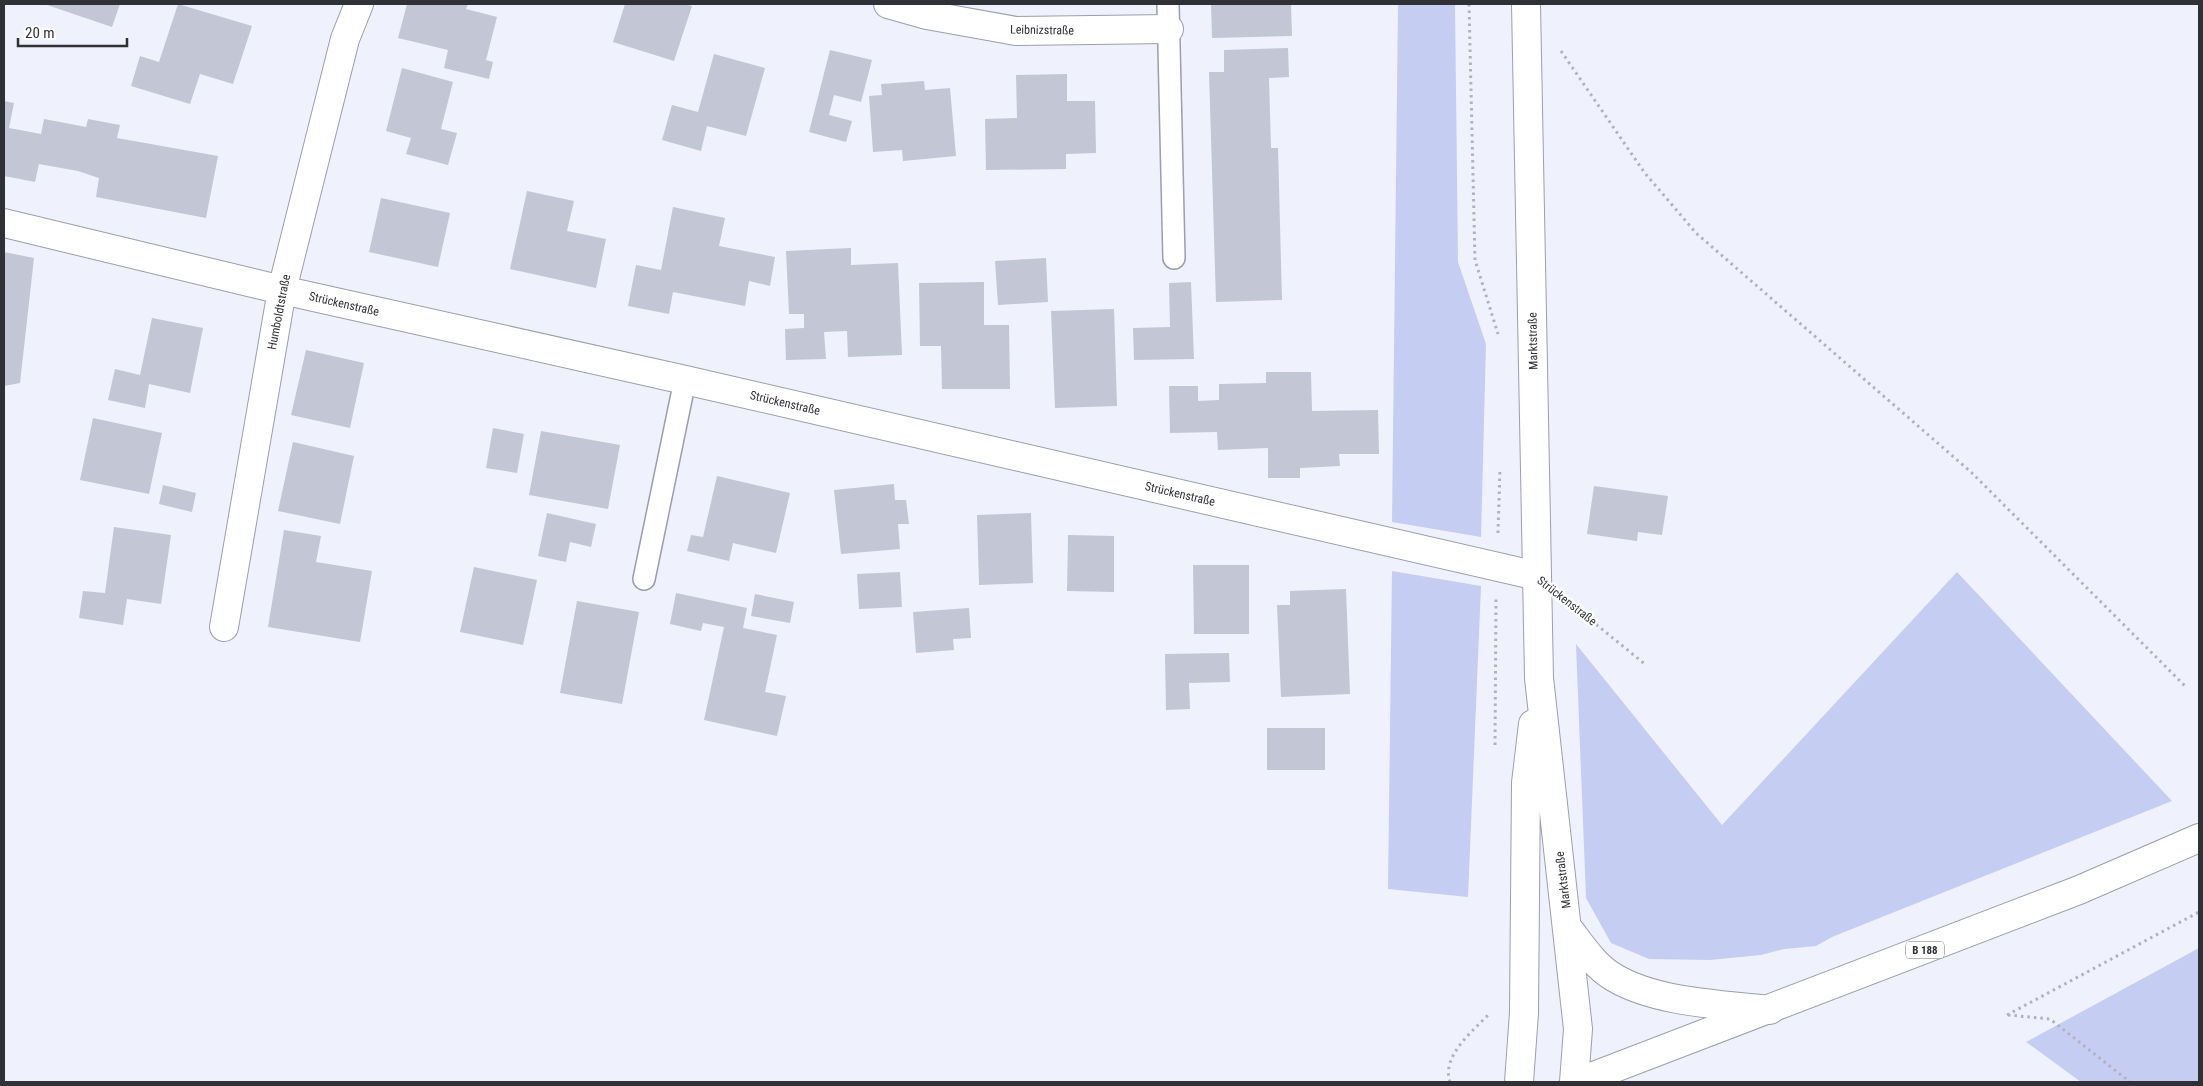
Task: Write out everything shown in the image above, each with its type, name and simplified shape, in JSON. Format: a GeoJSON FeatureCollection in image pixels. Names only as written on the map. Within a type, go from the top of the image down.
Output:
{"type":"FeatureCollection","features":[{"type":"Feature","properties":{"kind":"street","name":"Humboldtstraße"},"geometry":{"type":"LineString","coordinates":[[224,627],[282,290],[345,39],[359,4]]}},
{"type":"Feature","properties":{"kind":"street","name":"Leibnizstraße"},"geometry":{"type":"LineString","coordinates":[[888,4],[927,15],[1016,31],[1168,17]]}},
{"type":"Feature","properties":{"kind":"street","name":"Marktstraße"},"geometry":{"type":"LineString","coordinates":[[1526,4],[1538,678],[1568,928],[1578,1029],[1576,1082]]}},
{"type":"Feature","properties":{"kind":"street","name":"Strückenstraße"},"geometry":{"type":"LineString","coordinates":[[4,223],[282,290],[686,380],[1537,576]]}},
{"type":"Feature","properties":{"kind":"street","name":"Marktstraße"},"geometry":{"type":"LineString","coordinates":[[1519,1082],[1524,1013],[1526,783],[1538,678]]}},
{"type":"Feature","properties":{"kind":"street","name":"B 188"},"geometry":{"type":"LineString","coordinates":[[1576,1082],[1770,1010],[2079,890],[2199,838]]}},
{"type":"Feature","properties":{"kind":"street"},"geometry":{"type":"LineString","coordinates":[[1568,928],[1589,957],[1615,978],[1646,992],[1692,1001],[1770,1010]]}},
{"type":"Feature","properties":{"kind":"lane","name":"Leibnizstraße"},"geometry":{"type":"LineString","coordinates":[[1168,17],[1174,258]]}},
{"type":"Feature","properties":{"kind":"lane"},"geometry":{"type":"LineString","coordinates":[[644,578],[686,380]]}},
{"type":"Feature","properties":{"kind":"path"},"geometry":{"type":"LineString","coordinates":[[1469,4],[1475,260],[1500,341]]}},
{"type":"Feature","properties":{"kind":"path"},"geometry":{"type":"LineString","coordinates":[[1557,44],[1644,172],[1696,233],[1971,472],[2187,688]]}},
{"type":"Feature","properties":{"kind":"path"},"geometry":{"type":"LineString","coordinates":[[1495,754],[1500,468]]}},
{"type":"Feature","properties":{"kind":"path","name":"Strückenstraße"},"geometry":{"type":"LineString","coordinates":[[1537,576],[1646,664]]}},
{"type":"Feature","properties":{"kind":"path"},"geometry":{"type":"LineString","coordinates":[[2130,1082],[2050,1019],[2007,1015],[2199,912]]}},
{"type":"Feature","properties":{"kind":"path"},"geometry":{"type":"LineString","coordinates":[[1450,1082],[1447,1073],[1455,1051],[1492,1010]]}},
{"type":"Feature","properties":{"kind":"shaded area"},"geometry":{"type":"Polygon","coordinates":[[[1398,4],[1455,4],[1458,262],[1486,344],[1481,537],[1392,522],[1398,4]]]}},
{"type":"Feature","properties":{"kind":"shaded area"},"geometry":{"type":"Polygon","coordinates":[[[1392,571],[1481,586],[1468,897],[1388,889],[1392,571]]]}},
{"type":"Feature","properties":{"kind":"shaded area"},"geometry":{"type":"Polygon","coordinates":[[[1957,572],[2172,801],[1832,937],[1816,946],[1784,949],[1761,955],[1710,960],[1649,959],[1611,943],[1586,898],[1576,644],[1722,825],[1957,572]]]}},
{"type":"Feature","properties":{"kind":"shaded area"},"geometry":{"type":"Polygon","coordinates":[[[2199,948],[2199,1082],[2081,1082],[2026,1042],[2199,948]]]}},
{"type":"Feature","properties":{"kind":"building"},"geometry":{"type":"Polygon","coordinates":[[[44,4],[120,4],[112,27],[44,4]]]}},
{"type":"Feature","properties":{"kind":"building"},"geometry":{"type":"Polygon","coordinates":[[[178,4],[252,26],[233,84],[200,74],[190,104],[131,86],[140,56],[159,62],[178,4]]]}},
{"type":"Feature","properties":{"kind":"building"},"geometry":{"type":"Polygon","coordinates":[[[407,4],[468,4],[466,9],[497,17],[486,60],[493,62],[489,79],[444,68],[448,50],[398,38],[407,4]]]}},
{"type":"Feature","properties":{"kind":"building"},"geometry":{"type":"Polygon","coordinates":[[[625,4],[684,4],[692,6],[674,61],[613,42],[625,4]]]}},
{"type":"Feature","properties":{"kind":"building"},"geometry":{"type":"Polygon","coordinates":[[[1211,4],[1291,4],[1292,36],[1212,38],[1211,4]]]}},
{"type":"Feature","properties":{"kind":"building"},"geometry":{"type":"Polygon","coordinates":[[[1288,48],[1289,77],[1269,78],[1271,148],[1278,148],[1282,300],[1216,302],[1209,72],[1224,72],[1224,50],[1288,48]]]}},
{"type":"Feature","properties":{"kind":"building"},"geometry":{"type":"Polygon","coordinates":[[[830,50],[872,60],[861,102],[834,95],[829,115],[852,121],[846,142],[809,132],[830,50]]]}},
{"type":"Feature","properties":{"kind":"building"},"geometry":{"type":"Polygon","coordinates":[[[714,54],[765,68],[746,136],[707,126],[701,151],[662,140],[672,105],[698,112],[714,54]]]}},
{"type":"Feature","properties":{"kind":"building"},"geometry":{"type":"Polygon","coordinates":[[[402,68],[453,82],[441,129],[457,133],[448,165],[406,154],[411,138],[386,131],[402,68]]]}},
{"type":"Feature","properties":{"kind":"building"},"geometry":{"type":"Polygon","coordinates":[[[1067,74],[1067,101],[1095,101],[1096,153],[1066,154],[1066,169],[986,170],[985,119],[1017,118],[1016,75],[1067,74]]]}},
{"type":"Feature","properties":{"kind":"building"},"geometry":{"type":"Polygon","coordinates":[[[924,81],[925,90],[950,88],[956,156],[903,161],[902,150],[873,152],[869,96],[882,95],[881,84],[924,81]]]}},
{"type":"Feature","properties":{"kind":"building"},"geometry":{"type":"Polygon","coordinates":[[[4,101],[14,103],[9,128],[41,134],[44,119],[86,127],[88,119],[120,125],[117,138],[218,156],[206,218],[96,197],[99,178],[78,171],[39,164],[35,182],[4,176],[4,101]]]}},
{"type":"Feature","properties":{"kind":"building"},"geometry":{"type":"Polygon","coordinates":[[[527,191],[574,201],[567,231],[606,239],[596,288],[510,269],[527,191]]]}},
{"type":"Feature","properties":{"kind":"building"},"geometry":{"type":"Polygon","coordinates":[[[381,198],[450,213],[438,267],[369,252],[381,198]]]}},
{"type":"Feature","properties":{"kind":"building"},"geometry":{"type":"Polygon","coordinates":[[[673,207],[725,218],[719,246],[775,257],[770,286],[749,281],[745,306],[673,292],[669,314],[628,306],[636,265],[661,270],[673,207]]]}},
{"type":"Feature","properties":{"kind":"building"},"geometry":{"type":"Polygon","coordinates":[[[851,248],[851,265],[898,263],[902,355],[848,357],[847,331],[824,332],[826,359],[786,360],[785,329],[804,328],[804,314],[789,314],[786,251],[851,248]]]}},
{"type":"Feature","properties":{"kind":"building"},"geometry":{"type":"Polygon","coordinates":[[[4,252],[34,258],[20,383],[4,386],[4,252]]]}},
{"type":"Feature","properties":{"kind":"building"},"geometry":{"type":"Polygon","coordinates":[[[1046,258],[1048,302],[998,305],[995,261],[1046,258]]]}},
{"type":"Feature","properties":{"kind":"building"},"geometry":{"type":"Polygon","coordinates":[[[984,282],[984,325],[1009,325],[1010,389],[942,389],[941,346],[920,346],[919,283],[984,282]]]}},
{"type":"Feature","properties":{"kind":"building"},"geometry":{"type":"Polygon","coordinates":[[[1191,282],[1194,359],[1134,360],[1133,328],[1170,327],[1169,283],[1191,282]]]}},
{"type":"Feature","properties":{"kind":"building"},"geometry":{"type":"Polygon","coordinates":[[[1114,309],[1117,406],[1055,408],[1051,311],[1114,309]]]}},
{"type":"Feature","properties":{"kind":"building"},"geometry":{"type":"Polygon","coordinates":[[[152,318],[203,328],[190,393],[149,384],[145,408],[108,400],[115,369],[140,375],[152,318]]]}},
{"type":"Feature","properties":{"kind":"building"},"geometry":{"type":"Polygon","coordinates":[[[306,350],[364,363],[350,428],[291,415],[306,350]]]}},
{"type":"Feature","properties":{"kind":"building"},"geometry":{"type":"Polygon","coordinates":[[[1266,372],[1311,372],[1312,411],[1378,410],[1379,454],[1339,454],[1340,466],[1300,468],[1300,478],[1268,478],[1268,448],[1218,450],[1217,432],[1170,433],[1169,386],[1198,386],[1198,401],[1219,400],[1219,384],[1266,383],[1266,372]]]}},
{"type":"Feature","properties":{"kind":"building"},"geometry":{"type":"Polygon","coordinates":[[[93,418],[162,433],[149,494],[80,480],[93,418]]]}},
{"type":"Feature","properties":{"kind":"building"},"geometry":{"type":"Polygon","coordinates":[[[493,428],[524,434],[517,473],[486,468],[493,428]]]}},
{"type":"Feature","properties":{"kind":"building"},"geometry":{"type":"Polygon","coordinates":[[[541,431],[620,445],[608,509],[529,495],[541,431]]]}},
{"type":"Feature","properties":{"kind":"building"},"geometry":{"type":"Polygon","coordinates":[[[293,442],[354,456],[340,524],[278,511],[293,442]]]}},
{"type":"Feature","properties":{"kind":"building"},"geometry":{"type":"Polygon","coordinates":[[[717,476],[790,493],[776,553],[733,543],[729,561],[687,551],[691,535],[703,537],[717,476]]]}},
{"type":"Feature","properties":{"kind":"building"},"geometry":{"type":"Polygon","coordinates":[[[894,484],[895,500],[906,500],[909,524],[898,524],[900,549],[841,554],[834,490],[894,484]]]}},
{"type":"Feature","properties":{"kind":"building"},"geometry":{"type":"Polygon","coordinates":[[[163,485],[196,493],[192,512],[159,504],[163,485]]]}},
{"type":"Feature","properties":{"kind":"building"},"geometry":{"type":"Polygon","coordinates":[[[1594,486],[1668,496],[1662,535],[1638,532],[1637,541],[1587,534],[1594,486]]]}},
{"type":"Feature","properties":{"kind":"building"},"geometry":{"type":"Polygon","coordinates":[[[547,513],[596,524],[591,547],[570,542],[566,562],[538,556],[547,513]]]}},
{"type":"Feature","properties":{"kind":"building"},"geometry":{"type":"Polygon","coordinates":[[[1031,513],[1033,583],[979,585],[977,515],[1031,513]]]}},
{"type":"Feature","properties":{"kind":"building"},"geometry":{"type":"Polygon","coordinates":[[[114,527],[171,535],[161,604],[127,599],[123,625],[79,618],[83,591],[105,593],[114,527]]]}},
{"type":"Feature","properties":{"kind":"building"},"geometry":{"type":"Polygon","coordinates":[[[284,530],[321,536],[316,562],[372,571],[360,642],[268,627],[284,530]]]}},
{"type":"Feature","properties":{"kind":"building"},"geometry":{"type":"Polygon","coordinates":[[[1068,535],[1114,536],[1114,592],[1067,591],[1068,535]]]}},
{"type":"Feature","properties":{"kind":"building"},"geometry":{"type":"Polygon","coordinates":[[[1193,565],[1249,565],[1249,634],[1194,634],[1193,565]]]}},
{"type":"Feature","properties":{"kind":"building"},"geometry":{"type":"Polygon","coordinates":[[[474,567],[537,580],[523,645],[460,632],[474,567]]]}},
{"type":"Feature","properties":{"kind":"building"},"geometry":{"type":"Polygon","coordinates":[[[900,572],[902,607],[859,609],[857,574],[900,572]]]}},
{"type":"Feature","properties":{"kind":"building"},"geometry":{"type":"Polygon","coordinates":[[[1346,589],[1350,694],[1281,697],[1277,605],[1290,605],[1290,591],[1346,589]]]}},
{"type":"Feature","properties":{"kind":"building"},"geometry":{"type":"Polygon","coordinates":[[[676,593],[747,608],[743,628],[777,635],[765,692],[786,696],[777,736],[704,720],[724,627],[703,623],[701,631],[670,624],[676,593]]]}},
{"type":"Feature","properties":{"kind":"building"},"geometry":{"type":"Polygon","coordinates":[[[755,594],[794,602],[790,623],[751,616],[755,594]]]}},
{"type":"Feature","properties":{"kind":"building"},"geometry":{"type":"Polygon","coordinates":[[[577,601],[639,612],[622,704],[560,693],[577,601]]]}},
{"type":"Feature","properties":{"kind":"building"},"geometry":{"type":"Polygon","coordinates":[[[969,608],[971,638],[953,639],[954,650],[916,653],[913,612],[969,608]]]}},
{"type":"Feature","properties":{"kind":"building"},"geometry":{"type":"Polygon","coordinates":[[[1229,653],[1230,682],[1189,683],[1190,709],[1166,710],[1165,654],[1229,653]]]}},
{"type":"Feature","properties":{"kind":"building"},"geometry":{"type":"Polygon","coordinates":[[[1267,728],[1325,728],[1325,770],[1267,770],[1267,728]]]}}]}
